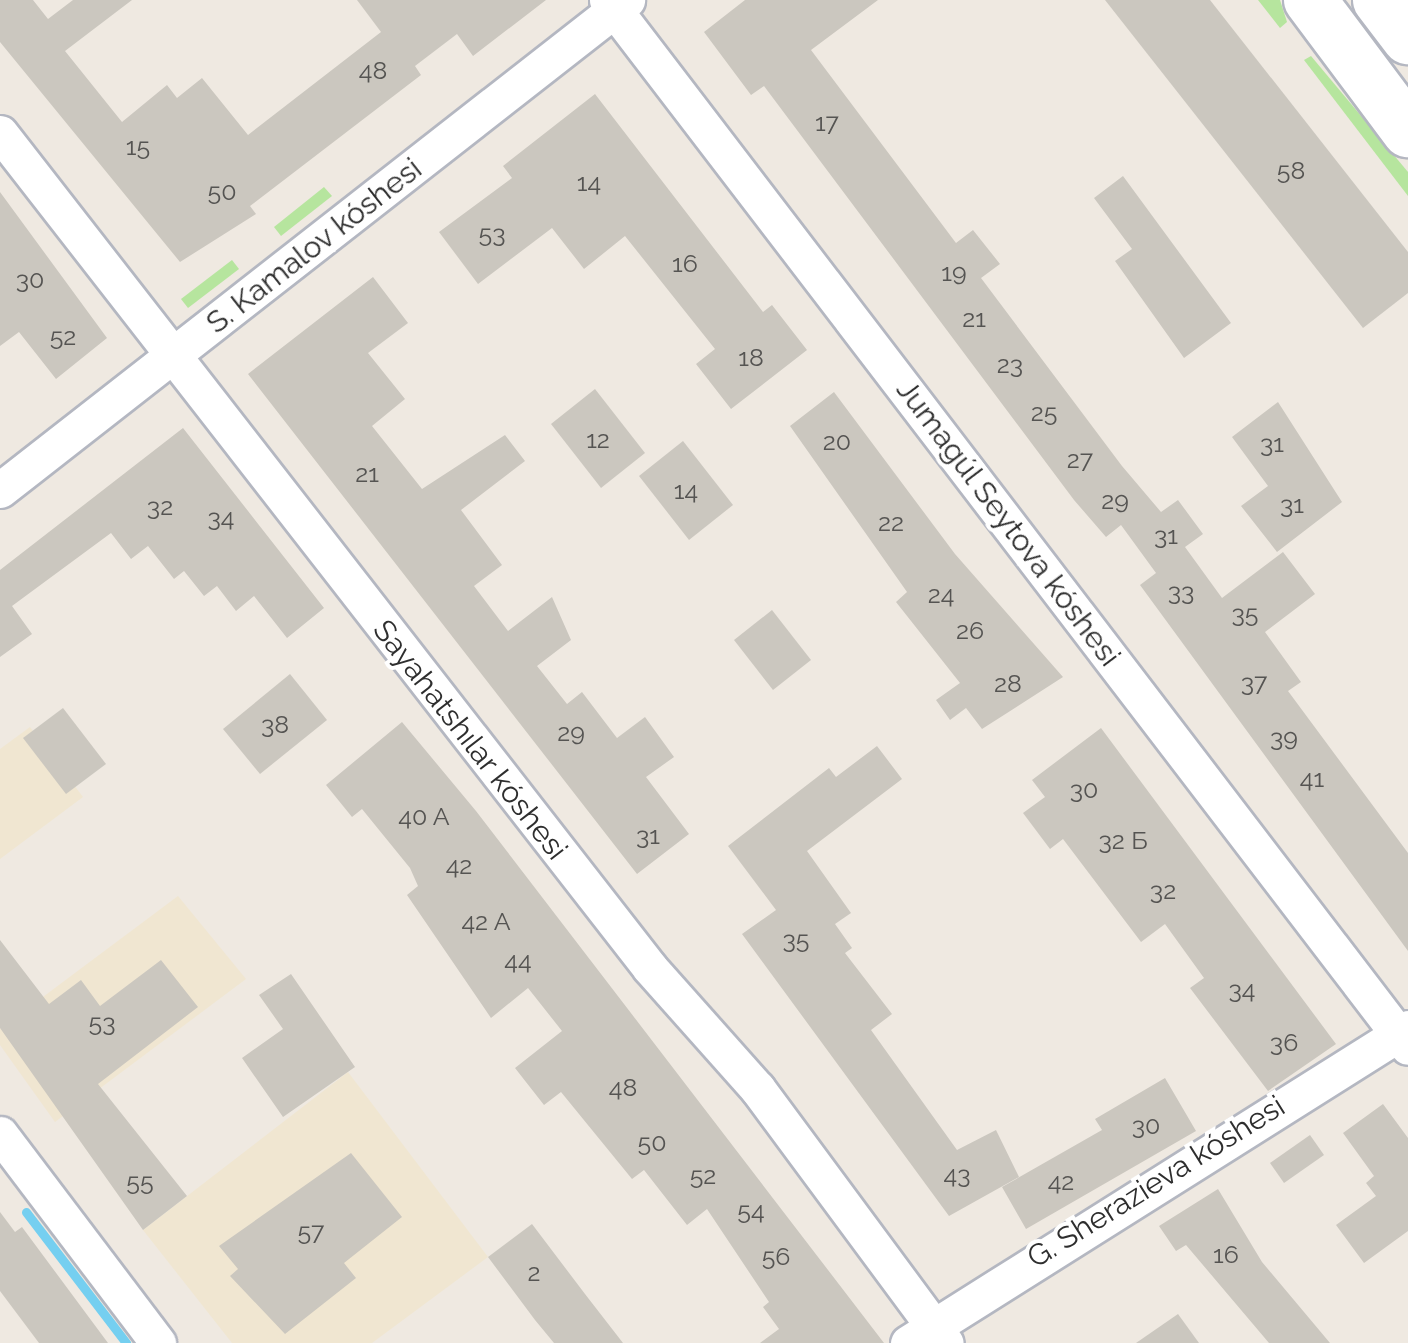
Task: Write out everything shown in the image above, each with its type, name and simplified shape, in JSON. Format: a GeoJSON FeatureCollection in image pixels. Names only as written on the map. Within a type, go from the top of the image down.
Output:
{"type":"FeatureCollection","features":[{"type":"Feature","properties":{"kind":"main road"},"geometry":{"type":"LineString","coordinates":[[1310,0],[1408,131]]}},
{"type":"Feature","properties":{"kind":"main road"},"geometry":{"type":"LineString","coordinates":[[1380,0],[1408,38]]}},
{"type":"Feature","properties":{"kind":"street","name":"S. Kamalov kóshesi"},"geometry":{"type":"LineString","coordinates":[[0,490],[616,3]]}},
{"type":"Feature","properties":{"kind":"street","name":"Jumagúl Seytova kóshesi"},"geometry":{"type":"LineString","coordinates":[[616,3],[1405,1036]]}},
{"type":"Feature","properties":{"kind":"street","name":"Sayahatshılar kóshesi"},"geometry":{"type":"LineString","coordinates":[[0,133],[170,359],[650,968],[757,1088],[928,1337]]}},
{"type":"Feature","properties":{"kind":"street","name":"G. Sherazieva kóshesi"},"geometry":{"type":"LineString","coordinates":[[928,1337],[1405,1036]]}},
{"type":"Feature","properties":{"kind":"street"},"geometry":{"type":"LineString","coordinates":[[0,1134],[158,1343]]}},
{"type":"Feature","properties":{"kind":"shaded area"},"geometry":{"type":"Polygon","coordinates":[[[30,727],[83,797],[0,859],[0,749],[30,727]]]}},
{"type":"Feature","properties":{"kind":"shaded area"},"geometry":{"type":"Polygon","coordinates":[[[178,896],[246,979],[55,1122],[0,1045],[0,1029],[178,896]]]}},
{"type":"Feature","properties":{"kind":"shaded area"},"geometry":{"type":"Polygon","coordinates":[[[348,1072],[488,1257],[372,1343],[232,1343],[143,1230],[348,1072]]]}},
{"type":"Feature","properties":{"kind":"green space"},"geometry":{"type":"Polygon","coordinates":[[[1258,0],[1280,0],[1287,22],[1280,28],[1258,0]]]}},
{"type":"Feature","properties":{"kind":"green space"},"geometry":{"type":"Polygon","coordinates":[[[1311,56],[1408,172],[1408,196],[1304,60],[1311,56]]]}},
{"type":"Feature","properties":{"kind":"green space"},"geometry":{"type":"Polygon","coordinates":[[[324,187],[332,196],[281,236],[274,227],[324,187]]]}},
{"type":"Feature","properties":{"kind":"green space"},"geometry":{"type":"Polygon","coordinates":[[[232,260],[239,269],[188,308],[181,299],[232,260]]]}},
{"type":"Feature","properties":{"kind":"building"},"geometry":{"type":"Polygon","coordinates":[[[0,0],[33,0],[48,19],[73,0],[132,0],[65,51],[122,122],[167,85],[177,98],[202,78],[248,135],[381,32],[357,0],[546,0],[473,56],[457,34],[415,66],[421,75],[250,206],[256,214],[180,262],[0,42],[0,0]]]}},
{"type":"Feature","properties":{"kind":"building"},"geometry":{"type":"Polygon","coordinates":[[[745,0],[878,0],[811,50],[956,243],[973,230],[1000,264],[981,278],[1122,466],[1161,512],[1178,500],[1203,534],[1185,547],[1222,598],[1283,552],[1315,594],[1265,632],[1301,682],[1288,691],[1408,853],[1408,951],[1140,585],[1156,573],[1121,525],[1106,537],[1074,500],[764,86],[751,95],[704,32],[745,0]]]}},
{"type":"Feature","properties":{"kind":"building"},"geometry":{"type":"Polygon","coordinates":[[[1105,0],[1210,0],[1408,252],[1408,293],[1363,328],[1105,0]]]}},
{"type":"Feature","properties":{"kind":"building"},"geometry":{"type":"Polygon","coordinates":[[[595,94],[763,312],[772,305],[807,350],[731,409],[696,364],[715,349],[625,236],[584,269],[552,228],[478,284],[439,232],[512,178],[503,166],[595,94]]]}},
{"type":"Feature","properties":{"kind":"building"},"geometry":{"type":"Polygon","coordinates":[[[1123,176],[1231,323],[1184,358],[1115,261],[1132,249],[1094,198],[1123,176]]]}},
{"type":"Feature","properties":{"kind":"building"},"geometry":{"type":"Polygon","coordinates":[[[0,192],[107,338],[56,379],[19,332],[0,346],[0,192]]]}},
{"type":"Feature","properties":{"kind":"building"},"geometry":{"type":"Polygon","coordinates":[[[373,277],[408,323],[368,353],[405,399],[372,426],[422,489],[505,435],[525,461],[461,510],[502,565],[474,586],[508,631],[552,597],[571,640],[537,666],[567,704],[582,692],[617,738],[645,717],[674,757],[646,777],[689,834],[637,874],[248,374],[373,277]]]}},
{"type":"Feature","properties":{"kind":"building"},"geometry":{"type":"Polygon","coordinates":[[[595,389],[645,453],[601,488],[551,424],[595,389]]]}},
{"type":"Feature","properties":{"kind":"building"},"geometry":{"type":"Polygon","coordinates":[[[834,392],[955,554],[1063,677],[982,729],[966,708],[950,720],[936,700],[960,683],[896,602],[907,592],[790,426],[834,392]]]}},
{"type":"Feature","properties":{"kind":"building"},"geometry":{"type":"Polygon","coordinates":[[[1278,402],[1342,502],[1277,552],[1241,506],[1268,486],[1232,437],[1278,402]]]}},
{"type":"Feature","properties":{"kind":"building"},"geometry":{"type":"Polygon","coordinates":[[[183,428],[324,608],[287,638],[254,596],[236,611],[217,586],[204,596],[184,571],[174,579],[148,546],[131,559],[111,533],[12,606],[32,634],[0,657],[0,570],[183,428]]]}},
{"type":"Feature","properties":{"kind":"building"},"geometry":{"type":"Polygon","coordinates":[[[683,441],[733,505],[689,540],[639,476],[683,441]]]}},
{"type":"Feature","properties":{"kind":"building"},"geometry":{"type":"Polygon","coordinates":[[[772,610],[811,660],[773,690],[734,640],[772,610]]]}},
{"type":"Feature","properties":{"kind":"building"},"geometry":{"type":"Polygon","coordinates":[[[290,674],[327,720],[260,774],[223,729],[290,674]]]}},
{"type":"Feature","properties":{"kind":"building"},"geometry":{"type":"Polygon","coordinates":[[[63,708],[106,764],[66,794],[23,738],[63,708]]]}},
{"type":"Feature","properties":{"kind":"building"},"geometry":{"type":"Polygon","coordinates":[[[402,722],[476,811],[884,1343],[760,1343],[779,1329],[763,1307],[769,1302],[707,1209],[687,1225],[644,1170],[632,1179],[561,1092],[544,1105],[515,1068],[562,1031],[528,988],[491,1018],[407,895],[418,886],[410,868],[362,809],[352,817],[326,785],[402,722]]]}},
{"type":"Feature","properties":{"kind":"building"},"geometry":{"type":"Polygon","coordinates":[[[1101,728],[1336,1044],[1268,1091],[1190,988],[1204,978],[1165,924],[1141,942],[1063,839],[1050,849],[1023,813],[1045,797],[1032,780],[1101,728]]]}},
{"type":"Feature","properties":{"kind":"building"},"geometry":{"type":"Polygon","coordinates":[[[877,746],[902,779],[807,851],[851,913],[835,924],[852,948],[845,953],[892,1014],[871,1030],[957,1150],[996,1130],[1019,1177],[949,1216],[742,934],[776,910],[728,846],[829,768],[836,777],[877,746]]]}},
{"type":"Feature","properties":{"kind":"building"},"geometry":{"type":"Polygon","coordinates":[[[0,940],[49,1004],[81,980],[100,1006],[161,960],[198,1007],[98,1084],[187,1196],[143,1230],[0,1028],[0,940]]]}},
{"type":"Feature","properties":{"kind":"building"},"geometry":{"type":"Polygon","coordinates":[[[291,974],[355,1067],[283,1117],[242,1058],[283,1029],[259,995],[291,974]]]}},
{"type":"Feature","properties":{"kind":"building"},"geometry":{"type":"Polygon","coordinates":[[[1165,1078],[1196,1131],[1026,1229],[1002,1187],[1102,1130],[1095,1119],[1165,1078]]]}},
{"type":"Feature","properties":{"kind":"building"},"geometry":{"type":"Polygon","coordinates":[[[1383,1104],[1408,1138],[1408,1231],[1364,1263],[1336,1225],[1376,1196],[1366,1183],[1374,1176],[1343,1133],[1383,1104]]]}},
{"type":"Feature","properties":{"kind":"building"},"geometry":{"type":"Polygon","coordinates":[[[1310,1135],[1324,1155],[1284,1183],[1270,1163],[1310,1135]]]}},
{"type":"Feature","properties":{"kind":"building"},"geometry":{"type":"Polygon","coordinates":[[[351,1153],[402,1217],[344,1263],[356,1278],[285,1334],[230,1276],[238,1269],[219,1246],[351,1153]]]}},
{"type":"Feature","properties":{"kind":"building"},"geometry":{"type":"Polygon","coordinates":[[[1218,1189],[1262,1262],[1330,1343],[1269,1343],[1186,1245],[1176,1251],[1159,1226],[1218,1189]]]}},
{"type":"Feature","properties":{"kind":"building"},"geometry":{"type":"Polygon","coordinates":[[[0,1212],[15,1232],[22,1227],[108,1343],[39,1343],[0,1291],[0,1212]]]}},
{"type":"Feature","properties":{"kind":"building"},"geometry":{"type":"Polygon","coordinates":[[[532,1224],[623,1343],[554,1343],[535,1320],[488,1257],[532,1224]]]}},
{"type":"Feature","properties":{"kind":"building"},"geometry":{"type":"Polygon","coordinates":[[[1178,1314],[1199,1343],[1136,1343],[1178,1314]]]}},
{"type":"Feature","properties":{"kind":"waterway"},"geometry":{"type":"LineString","coordinates":[[26,1212],[126,1343]]}}]}
